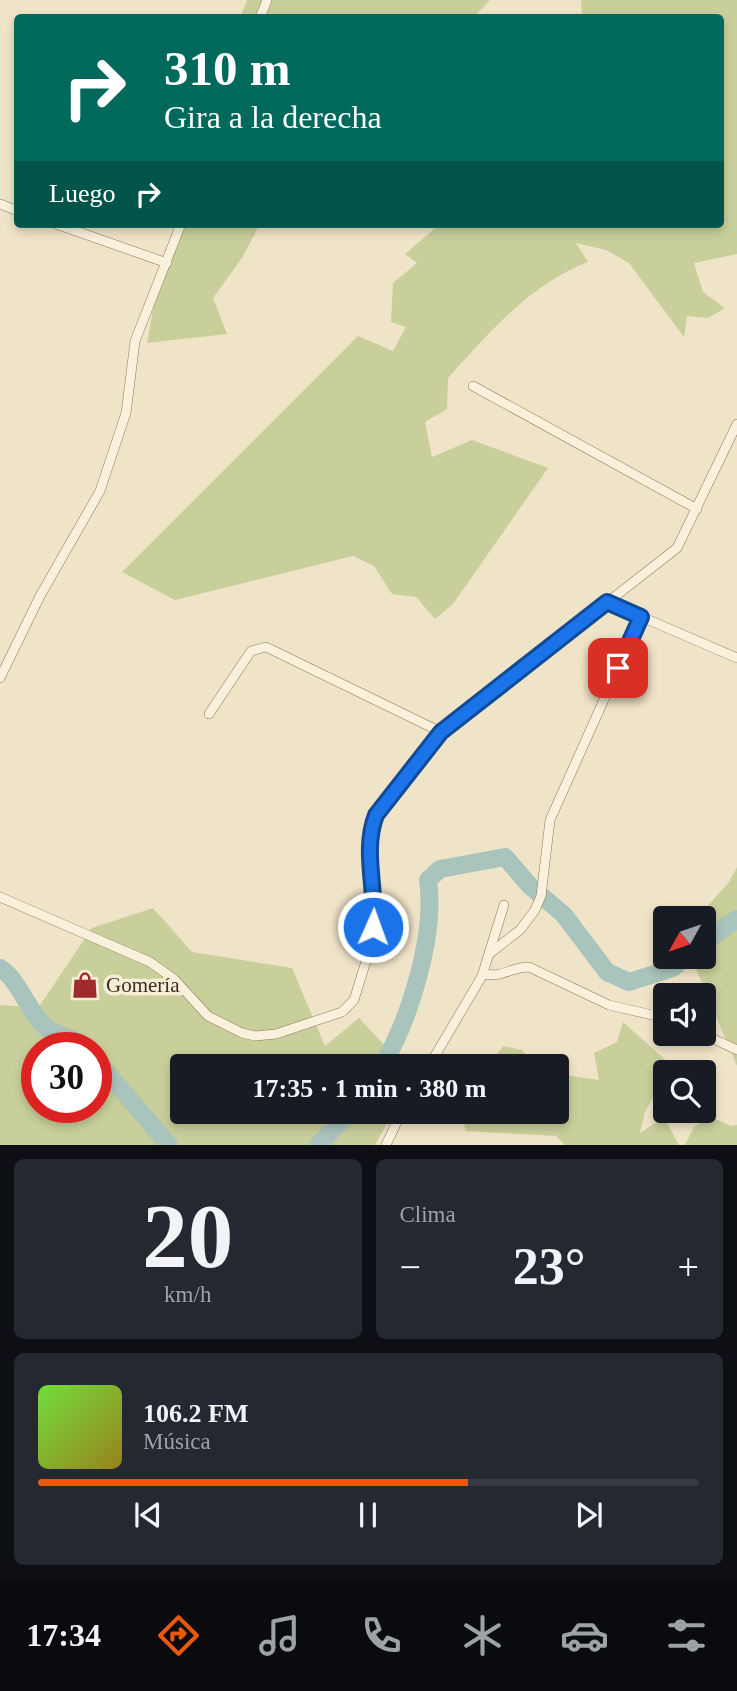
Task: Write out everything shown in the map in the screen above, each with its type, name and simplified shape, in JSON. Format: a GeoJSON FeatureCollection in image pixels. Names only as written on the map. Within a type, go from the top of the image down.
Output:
{"type":"FeatureCollection","features":[{"type":"Feature","properties":{"kind":"street"},"geometry":{"type":"LineString","coordinates":[[67,228],[167,263]]}},
{"type":"Feature","properties":{"kind":"street"},"geometry":{"type":"LineString","coordinates":[[0,678],[40,596],[82,528],[100,491],[126,412],[135,341],[180,228]]}},
{"type":"Feature","properties":{"kind":"street"},"geometry":{"type":"LineString","coordinates":[[473,386],[697,509]]}},
{"type":"Feature","properties":{"kind":"street"},"geometry":{"type":"LineString","coordinates":[[0,897],[150,962],[174,979],[208,1016],[242,1033],[256,1036],[276,1034],[342,1012],[354,1000],[370,945],[374,908],[368,846],[376,815],[441,732],[677,548],[737,424]]}},
{"type":"Feature","properties":{"kind":"street"},"geometry":{"type":"LineString","coordinates":[[607,602],[737,658]]}},
{"type":"Feature","properties":{"kind":"street"},"geometry":{"type":"LineString","coordinates":[[489,954],[520,930],[536,910],[541,896],[550,820],[641,617]]}},
{"type":"Feature","properties":{"kind":"street"},"geometry":{"type":"LineString","coordinates":[[209,714],[251,651],[266,647],[441,732]]}},
{"type":"Feature","properties":{"kind":"street"},"geometry":{"type":"LineString","coordinates":[[436,1054],[483,974],[504,905]]}},
{"type":"Feature","properties":{"kind":"street"},"geometry":{"type":"LineString","coordinates":[[483,974],[502,976],[520,967],[528,967],[608,1005],[653,1015]]}},
{"type":"Feature","properties":{"kind":"street"},"geometry":{"type":"LineString","coordinates":[[716,1040],[737,1050]]}},
{"type":"Feature","properties":{"kind":"street"},"geometry":{"type":"LineString","coordinates":[[386,1145],[396,1124]]}},
{"type":"Feature","properties":{"kind":"green space"},"geometry":{"type":"Polygon","coordinates":[[[247,0],[490,0],[477,14],[242,14],[247,0]]]}},
{"type":"Feature","properties":{"kind":"green space"},"geometry":{"type":"Polygon","coordinates":[[[581,0],[737,0],[737,254],[694,263],[703,292],[725,308],[708,318],[687,316],[684,337],[629,263],[606,250],[576,243],[588,262],[547,283],[512,311],[479,344],[448,378],[447,409],[425,422],[432,457],[472,440],[548,468],[453,604],[435,619],[416,597],[392,594],[374,566],[353,556],[175,600],[122,572],[358,336],[393,351],[406,327],[391,322],[393,283],[417,263],[405,254],[434,228],[724,228],[724,14],[582,14],[581,0]]]}},
{"type":"Feature","properties":{"kind":"green space"},"geometry":{"type":"Polygon","coordinates":[[[178,228],[258,228],[242,258],[213,298],[227,334],[147,343],[158,283],[178,228]]]}},
{"type":"Feature","properties":{"kind":"green space"},"geometry":{"type":"Polygon","coordinates":[[[737,867],[737,1066],[716,1016],[716,983],[702,983],[696,970],[716,970],[716,906],[708,906],[729,882],[737,867]]]}},
{"type":"Feature","properties":{"kind":"green space"},"geometry":{"type":"Polygon","coordinates":[[[153,908],[192,952],[292,968],[325,1046],[359,1018],[393,1054],[170,1054],[170,1124],[387,1124],[375,1145],[0,1145],[0,1005],[38,1008],[92,928],[153,908]]]}},
{"type":"Feature","properties":{"kind":"green space"},"geometry":{"type":"Polygon","coordinates":[[[623,1022],[665,1060],[653,1060],[653,1098],[645,1112],[640,1133],[655,1123],[667,1123],[679,1145],[565,1145],[556,1136],[466,1131],[464,1124],[569,1124],[569,1076],[599,1080],[594,1053],[617,1042],[623,1022]]]}},
{"type":"Feature","properties":{"kind":"green space"},"geometry":{"type":"Polygon","coordinates":[[[503,1046],[522,1050],[525,1054],[497,1054],[503,1046]]]}},
{"type":"Feature","properties":{"kind":"green space"},"geometry":{"type":"Polygon","coordinates":[[[716,1119],[731,1126],[737,1125],[737,1145],[685,1145],[694,1127],[701,1123],[716,1123],[716,1119]]]}},
{"type":"Feature","properties":{"kind":"waterway"},"geometry":{"type":"LineString","coordinates":[[388,1054],[411,1001],[424,950],[428,925],[428,880],[440,869],[505,857],[530,886],[564,915],[607,972],[629,982],[667,970]]}},
{"type":"Feature","properties":{"kind":"waterway"},"geometry":{"type":"LineString","coordinates":[[716,934],[737,919]]}},
{"type":"Feature","properties":{"kind":"waterway"},"geometry":{"type":"LineString","coordinates":[[0,968],[13,980],[40,1022],[53,1032]]}},
{"type":"Feature","properties":{"kind":"waterway"},"geometry":{"type":"LineString","coordinates":[[112,1079],[169,1145]]}},
{"type":"Feature","properties":{"kind":"waterway"},"geometry":{"type":"LineString","coordinates":[[318,1145],[338,1124]]}},
{"type":"Feature","properties":{"kind":"place","name":"Gomería"},"geometry":{"type":"Point","coordinates":[85,985]}},
{"type":"Feature","properties":{"kind":"route"},"geometry":{"type":"LineString","coordinates":[[373,927],[374,882],[368,846],[371,828],[376,815],[441,732],[607,602],[641,617],[618,668]]}}]}
